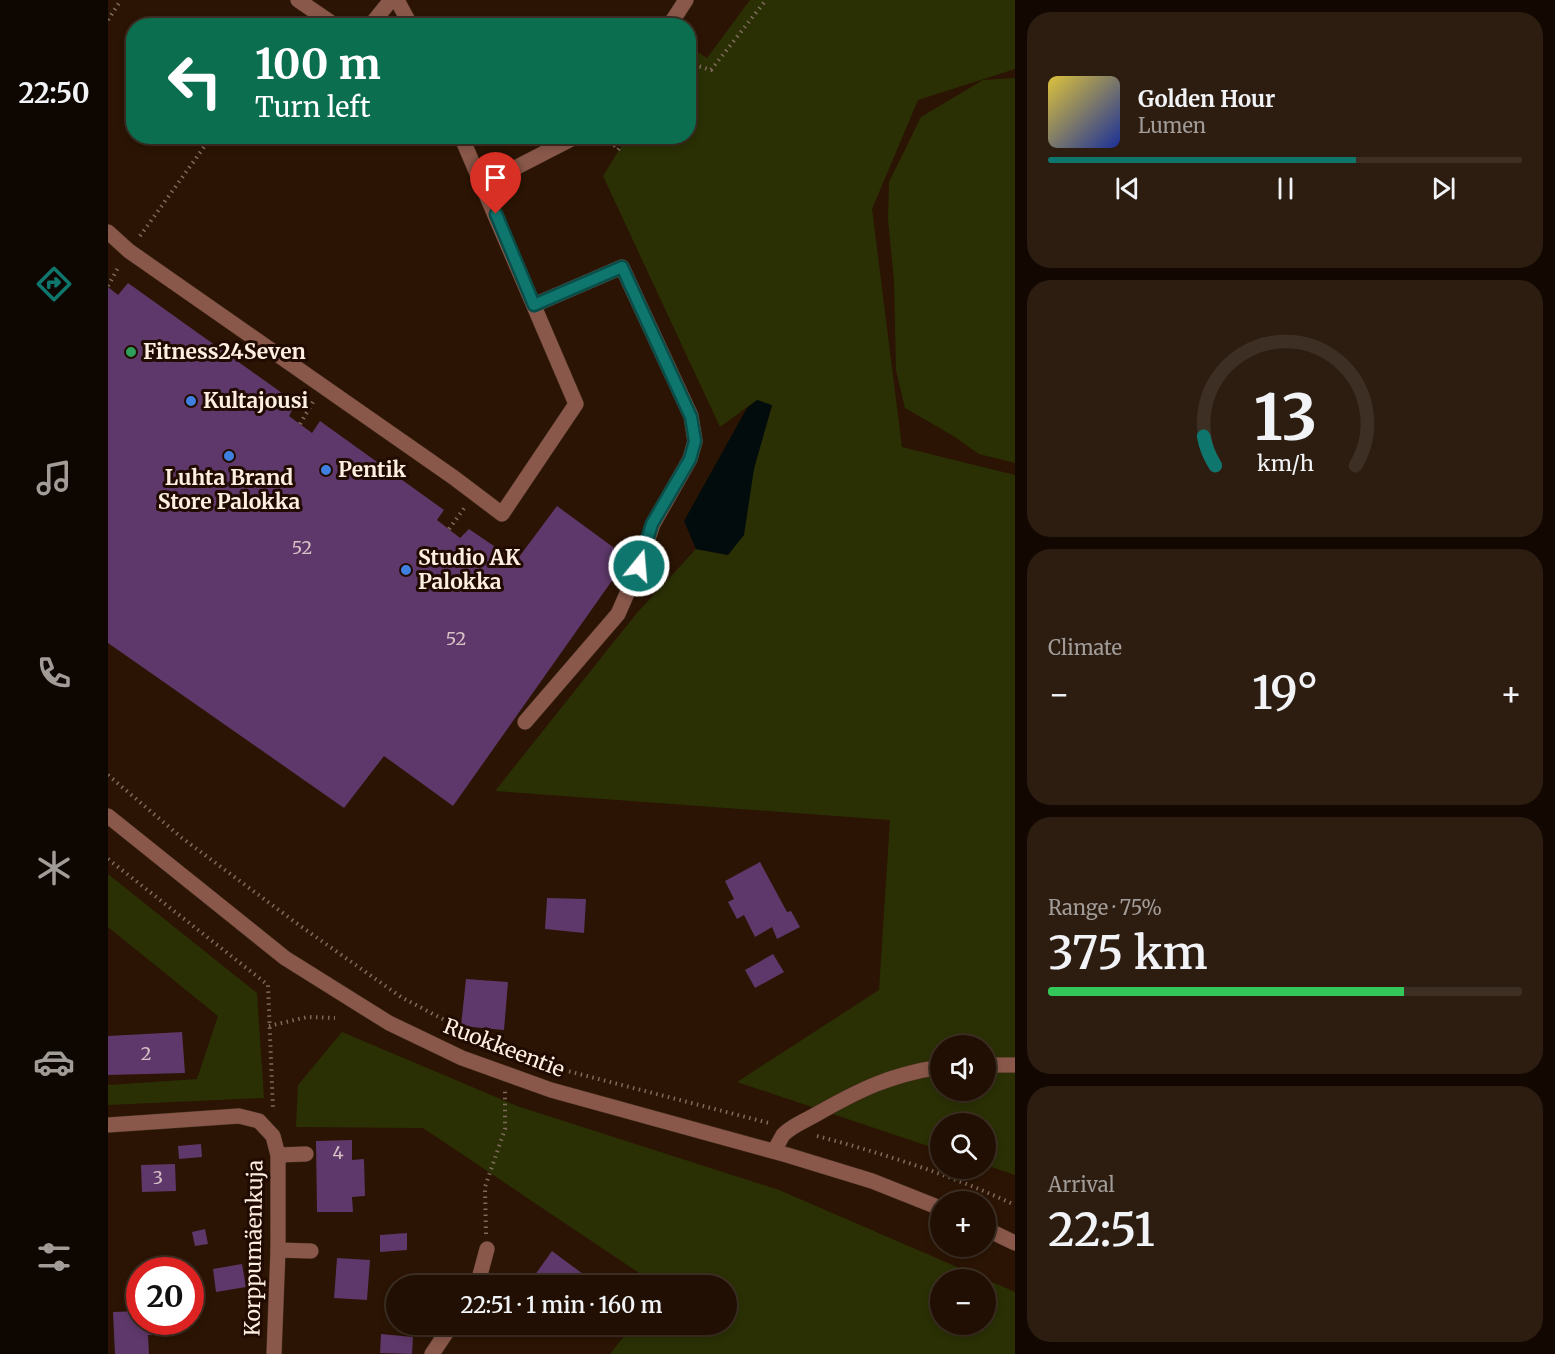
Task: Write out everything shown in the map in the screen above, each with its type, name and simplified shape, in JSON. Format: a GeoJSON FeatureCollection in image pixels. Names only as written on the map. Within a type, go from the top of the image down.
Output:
{"type":"FeatureCollection","features":[{"type":"Feature","properties":{"kind":"street"},"geometry":{"type":"LineString","coordinates":[[298,0],[324,18]]}},
{"type":"Feature","properties":{"kind":"street"},"geometry":{"type":"LineString","coordinates":[[376,18],[391,0]]}},
{"type":"Feature","properties":{"kind":"street"},"geometry":{"type":"LineString","coordinates":[[397,0],[407,18]]}},
{"type":"Feature","properties":{"kind":"street"},"geometry":{"type":"LineString","coordinates":[[674,18],[686,0]]}},
{"type":"Feature","properties":{"kind":"street"},"geometry":{"type":"LineString","coordinates":[[108,232],[129,251],[453,477],[502,514],[576,404],[464,144]]}},
{"type":"Feature","properties":{"kind":"street"},"geometry":{"type":"LineString","coordinates":[[482,185],[561,144]]}},
{"type":"Feature","properties":{"kind":"street"},"geometry":{"type":"LineString","coordinates":[[525,722],[618,614],[639,566],[652,524],[690,459],[695,441],[691,417],[622,267],[534,305]]}},
{"type":"Feature","properties":{"kind":"street","name":"Ruokkeentie"},"geometry":{"type":"LineString","coordinates":[[108,816],[285,958],[389,1023],[462,1058],[551,1090],[774,1151],[872,1181],[930,1204]]}},
{"type":"Feature","properties":{"kind":"street"},"geometry":{"type":"LineString","coordinates":[[996,1065],[1015,1065]]}},
{"type":"Feature","properties":{"kind":"street"},"geometry":{"type":"LineString","coordinates":[[774,1151],[791,1128],[883,1080],[912,1071],[930,1068]]}},
{"type":"Feature","properties":{"kind":"street","name":"Korppumäenkuja"},"geometry":{"type":"LineString","coordinates":[[108,1125],[240,1116],[259,1121],[273,1136],[278,1155],[278,1250],[274,1354]]}},
{"type":"Feature","properties":{"kind":"street"},"geometry":{"type":"LineString","coordinates":[[278,1155],[306,1154]]}},
{"type":"Feature","properties":{"kind":"street"},"geometry":{"type":"LineString","coordinates":[[996,1234],[1015,1244]]}},
{"type":"Feature","properties":{"kind":"street"},"geometry":{"type":"LineString","coordinates":[[480,1275],[487,1249]]}},
{"type":"Feature","properties":{"kind":"street"},"geometry":{"type":"LineString","coordinates":[[278,1250],[311,1251]]}},
{"type":"Feature","properties":{"kind":"street"},"geometry":{"type":"LineString","coordinates":[[432,1354],[445,1335]]}},
{"type":"Feature","properties":{"kind":"path"},"geometry":{"type":"LineString","coordinates":[[108,20],[121,0]]}},
{"type":"Feature","properties":{"kind":"path"},"geometry":{"type":"LineString","coordinates":[[696,65],[711,69],[766,0]]}},
{"type":"Feature","properties":{"kind":"path"},"geometry":{"type":"LineString","coordinates":[[129,251],[206,144]]}},
{"type":"Feature","properties":{"kind":"path"},"geometry":{"type":"LineString","coordinates":[[613,144],[618,150],[622,144]]}},
{"type":"Feature","properties":{"kind":"path"},"geometry":{"type":"LineString","coordinates":[[109,778],[182,838],[401,997],[471,1034],[556,1068],[887,1155],[972,1185],[1015,1205]]}},
{"type":"Feature","properties":{"kind":"path"},"geometry":{"type":"LineString","coordinates":[[108,859],[268,985]]}},
{"type":"Feature","properties":{"kind":"path"},"geometry":{"type":"LineString","coordinates":[[269,1026],[307,1017],[335,1018]]}},
{"type":"Feature","properties":{"kind":"path"},"geometry":{"type":"LineString","coordinates":[[487,1249],[485,1187],[505,1129],[505,1074]]}},
{"type":"Feature","properties":{"kind":"green space"},"geometry":{"type":"Polygon","coordinates":[[[750,0],[1015,0],[1015,69],[918,100],[872,209],[902,447],[1015,475],[1015,1175],[996,1168],[996,1113],[930,1113],[930,1147],[737,1082],[879,990],[890,820],[495,791],[636,614],[696,549],[728,555],[772,406],[757,400],[720,427],[603,176],[623,144],[696,144],[696,51],[707,58],[750,0]]]}},
{"type":"Feature","properties":{"kind":"green space"},"geometry":{"type":"Polygon","coordinates":[[[1015,78],[1015,463],[979,454],[905,408],[896,370],[894,281],[888,219],[889,182],[921,117],[983,80],[1015,78]]]}},
{"type":"Feature","properties":{"kind":"green space"},"geometry":{"type":"Polygon","coordinates":[[[108,874],[257,993],[264,1098],[108,1105],[108,1085],[197,1079],[218,1016],[108,927],[108,874]]]}},
{"type":"Feature","properties":{"kind":"green space"},"geometry":{"type":"Polygon","coordinates":[[[342,1032],[517,1106],[779,1190],[962,1269],[930,1269],[930,1335],[996,1335],[996,1284],[1015,1292],[1015,1354],[610,1354],[625,1335],[737,1335],[737,1275],[642,1275],[423,1128],[296,1127],[298,1085],[342,1032]]]}},
{"type":"Feature","properties":{"kind":"shaded area"},"geometry":{"type":"Polygon","coordinates":[[[757,400],[772,405],[754,469],[744,535],[728,555],[696,549],[684,521],[747,408],[757,400]]]}},
{"type":"Feature","properties":{"kind":"building"},"geometry":{"type":"Polygon","coordinates":[[[128,283],[296,403],[289,416],[312,433],[320,421],[444,510],[437,520],[460,538],[469,529],[516,561],[557,506],[628,558],[453,806],[384,756],[344,808],[108,643],[108,287],[118,295],[128,283]]]}},
{"type":"Feature","properties":{"kind":"building"},"geometry":{"type":"Polygon","coordinates":[[[760,862],[787,912],[791,911],[800,927],[777,939],[772,927],[755,937],[744,915],[737,919],[728,902],[734,899],[725,881],[760,862]]]}},
{"type":"Feature","properties":{"kind":"building"},"geometry":{"type":"Polygon","coordinates":[[[547,898],[586,899],[584,933],[545,929],[547,898]]]}},
{"type":"Feature","properties":{"kind":"building"},"geometry":{"type":"Polygon","coordinates":[[[773,954],[784,972],[755,988],[745,970],[773,954]]]}},
{"type":"Feature","properties":{"kind":"building"},"geometry":{"type":"Polygon","coordinates":[[[466,979],[508,982],[504,1030],[461,1026],[466,979]]]}},
{"type":"Feature","properties":{"kind":"building"},"geometry":{"type":"Polygon","coordinates":[[[182,1032],[185,1073],[108,1075],[108,1036],[182,1032]]]}},
{"type":"Feature","properties":{"kind":"building"},"geometry":{"type":"Polygon","coordinates":[[[352,1140],[352,1160],[364,1159],[365,1196],[352,1197],[353,1212],[317,1212],[316,1141],[352,1140]]]}},
{"type":"Feature","properties":{"kind":"building"},"geometry":{"type":"Polygon","coordinates":[[[201,1144],[202,1157],[179,1159],[178,1146],[201,1144]]]}},
{"type":"Feature","properties":{"kind":"building"},"geometry":{"type":"Polygon","coordinates":[[[175,1164],[176,1191],[142,1192],[141,1165],[175,1164]]]}},
{"type":"Feature","properties":{"kind":"building"},"geometry":{"type":"Polygon","coordinates":[[[205,1229],[208,1244],[195,1246],[192,1232],[205,1229]]]}},
{"type":"Feature","properties":{"kind":"building"},"geometry":{"type":"Polygon","coordinates":[[[407,1233],[407,1250],[380,1252],[380,1235],[407,1233]]]}},
{"type":"Feature","properties":{"kind":"building"},"geometry":{"type":"Polygon","coordinates":[[[552,1251],[583,1274],[582,1275],[535,1275],[552,1251]]]}},
{"type":"Feature","properties":{"kind":"building"},"geometry":{"type":"Polygon","coordinates":[[[337,1258],[370,1260],[367,1300],[334,1298],[337,1258]]]}},
{"type":"Feature","properties":{"kind":"building"},"geometry":{"type":"Polygon","coordinates":[[[242,1264],[246,1287],[216,1292],[213,1269],[242,1264]]]}},
{"type":"Feature","properties":{"kind":"building"},"geometry":{"type":"Polygon","coordinates":[[[113,1312],[126,1312],[126,1335],[148,1335],[149,1354],[115,1354],[113,1312]]]}},
{"type":"Feature","properties":{"kind":"building"},"geometry":{"type":"Polygon","coordinates":[[[381,1334],[413,1337],[412,1354],[380,1353],[381,1334]]]}},
{"type":"Feature","properties":{"kind":"place","name":"Fitness24Seven"},"geometry":{"type":"Point","coordinates":[131,352]}},
{"type":"Feature","properties":{"kind":"place","name":"Kultajousi"},"geometry":{"type":"Point","coordinates":[191,401]}},
{"type":"Feature","properties":{"kind":"place","name":"Luhta Brand Store Palokka"},"geometry":{"type":"Point","coordinates":[229,456]}},
{"type":"Feature","properties":{"kind":"place","name":"Pentik"},"geometry":{"type":"Point","coordinates":[326,470]}},
{"type":"Feature","properties":{"kind":"place","name":"Studio AK Palokka"},"geometry":{"type":"Point","coordinates":[406,570]}},
{"type":"Feature","properties":{"kind":"route"},"geometry":{"type":"LineString","coordinates":[[496,214],[534,305],[622,267],[691,417],[695,441],[690,459],[652,524],[639,566]]}}]}
